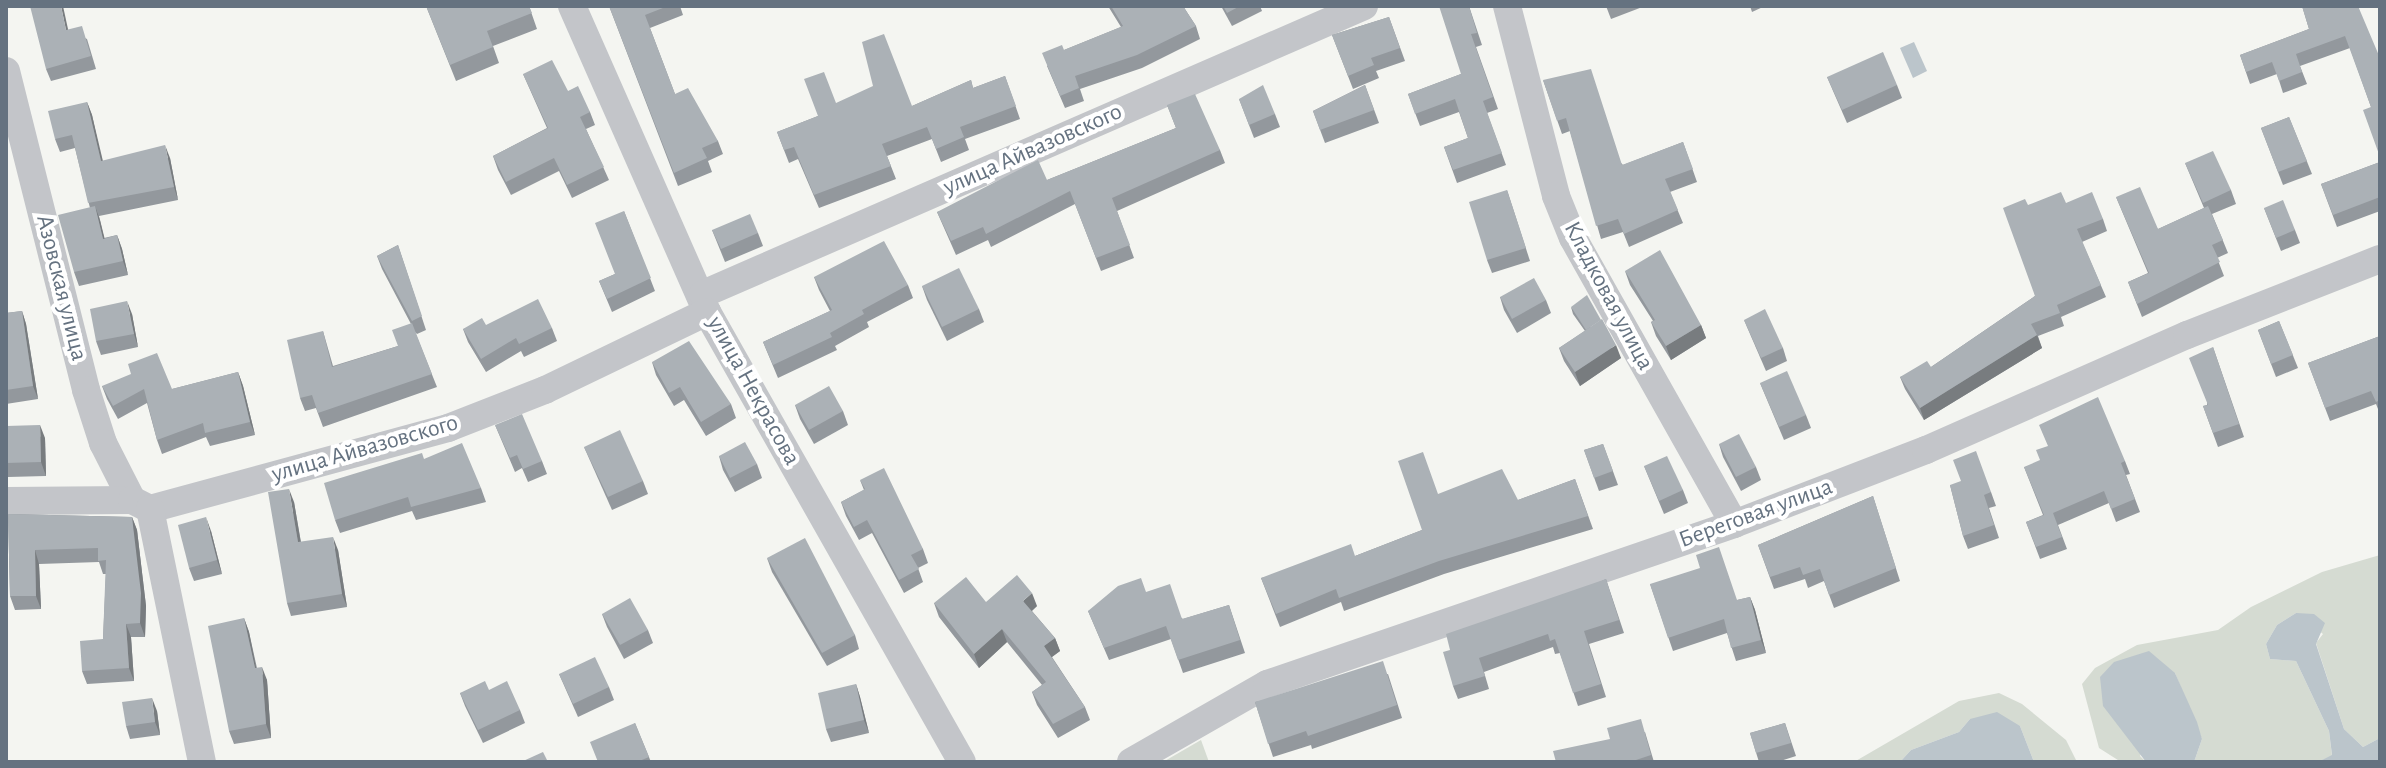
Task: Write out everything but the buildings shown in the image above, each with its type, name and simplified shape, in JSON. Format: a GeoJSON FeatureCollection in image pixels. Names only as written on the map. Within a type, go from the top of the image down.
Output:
{"type":"FeatureCollection","features":[{"type":"Feature","properties":{"kind":"street","name":"улица Некрасова"},"geometry":{"type":"LineString","coordinates":[[572,6],[705,303],[962,762]]}},
{"type":"Feature","properties":{"kind":"street","name":"улица Айвазовского"},"geometry":{"type":"LineString","coordinates":[[6,501],[141,504],[463,423],[545,390],[705,303],[1364,6]]}},
{"type":"Feature","properties":{"kind":"street","name":"Кладковая улица"},"geometry":{"type":"LineString","coordinates":[[1507,6],[1556,196],[1573,238],[1734,524]]}},
{"type":"Feature","properties":{"kind":"street","name":"Азовская улица"},"geometry":{"type":"LineString","coordinates":[[6,71],[86,390],[103,443],[141,504],[202,762]]}},
{"type":"Feature","properties":{"kind":"street","name":"Береговая улица"},"geometry":{"type":"LineString","coordinates":[[1131,762],[1267,684],[1734,524],[1926,450],[2187,335],[2380,259]]}},
{"type":"Feature","properties":{"kind":"shaded area"},"geometry":{"type":"Polygon","coordinates":[[[1914,42],[1927,71],[1913,78],[1900,48],[1914,42]]]}},
{"type":"Feature","properties":{"kind":"shaded area"},"geometry":{"type":"Polygon","coordinates":[[[2380,555],[2380,738],[2363,747],[2344,729],[2316,643],[2323,634],[2296,613],[2277,625],[2266,644],[2270,659],[2296,661],[2329,731],[2332,756],[2318,762],[2194,762],[2202,739],[2175,673],[2140,756],[2146,762],[2121,762],[2099,748],[2082,684],[2095,668],[2137,645],[2218,630],[2251,607],[2322,572],[2380,555]]]}},
{"type":"Feature","properties":{"kind":"shaded area"},"geometry":{"type":"Polygon","coordinates":[[[2296,613],[2314,614],[2325,623],[2316,644],[2344,729],[2363,747],[2380,738],[2380,762],[2318,762],[2332,755],[2329,731],[2296,661],[2270,659],[2266,644],[2277,625],[2296,613]]]}},
{"type":"Feature","properties":{"kind":"shaded area"},"geometry":{"type":"Polygon","coordinates":[[[2149,651],[2175,673],[2197,722],[2202,739],[2194,762],[2146,762],[2103,706],[2100,677],[2114,662],[2149,651]]]}},
{"type":"Feature","properties":{"kind":"shaded area"},"geometry":{"type":"Polygon","coordinates":[[[1999,693],[2022,704],[2066,740],[2077,762],[2034,762],[2020,726],[1970,719],[1959,732],[1911,750],[1900,762],[1854,762],[1959,701],[1999,693]]]}},
{"type":"Feature","properties":{"kind":"shaded area"},"geometry":{"type":"Polygon","coordinates":[[[1997,712],[2020,726],[2034,762],[1900,762],[1911,750],[1959,732],[1970,719],[1997,712]]]}},
{"type":"Feature","properties":{"kind":"shaded area"},"geometry":{"type":"Polygon","coordinates":[[[1201,740],[1209,762],[1163,762],[1201,740]]]}}]}
